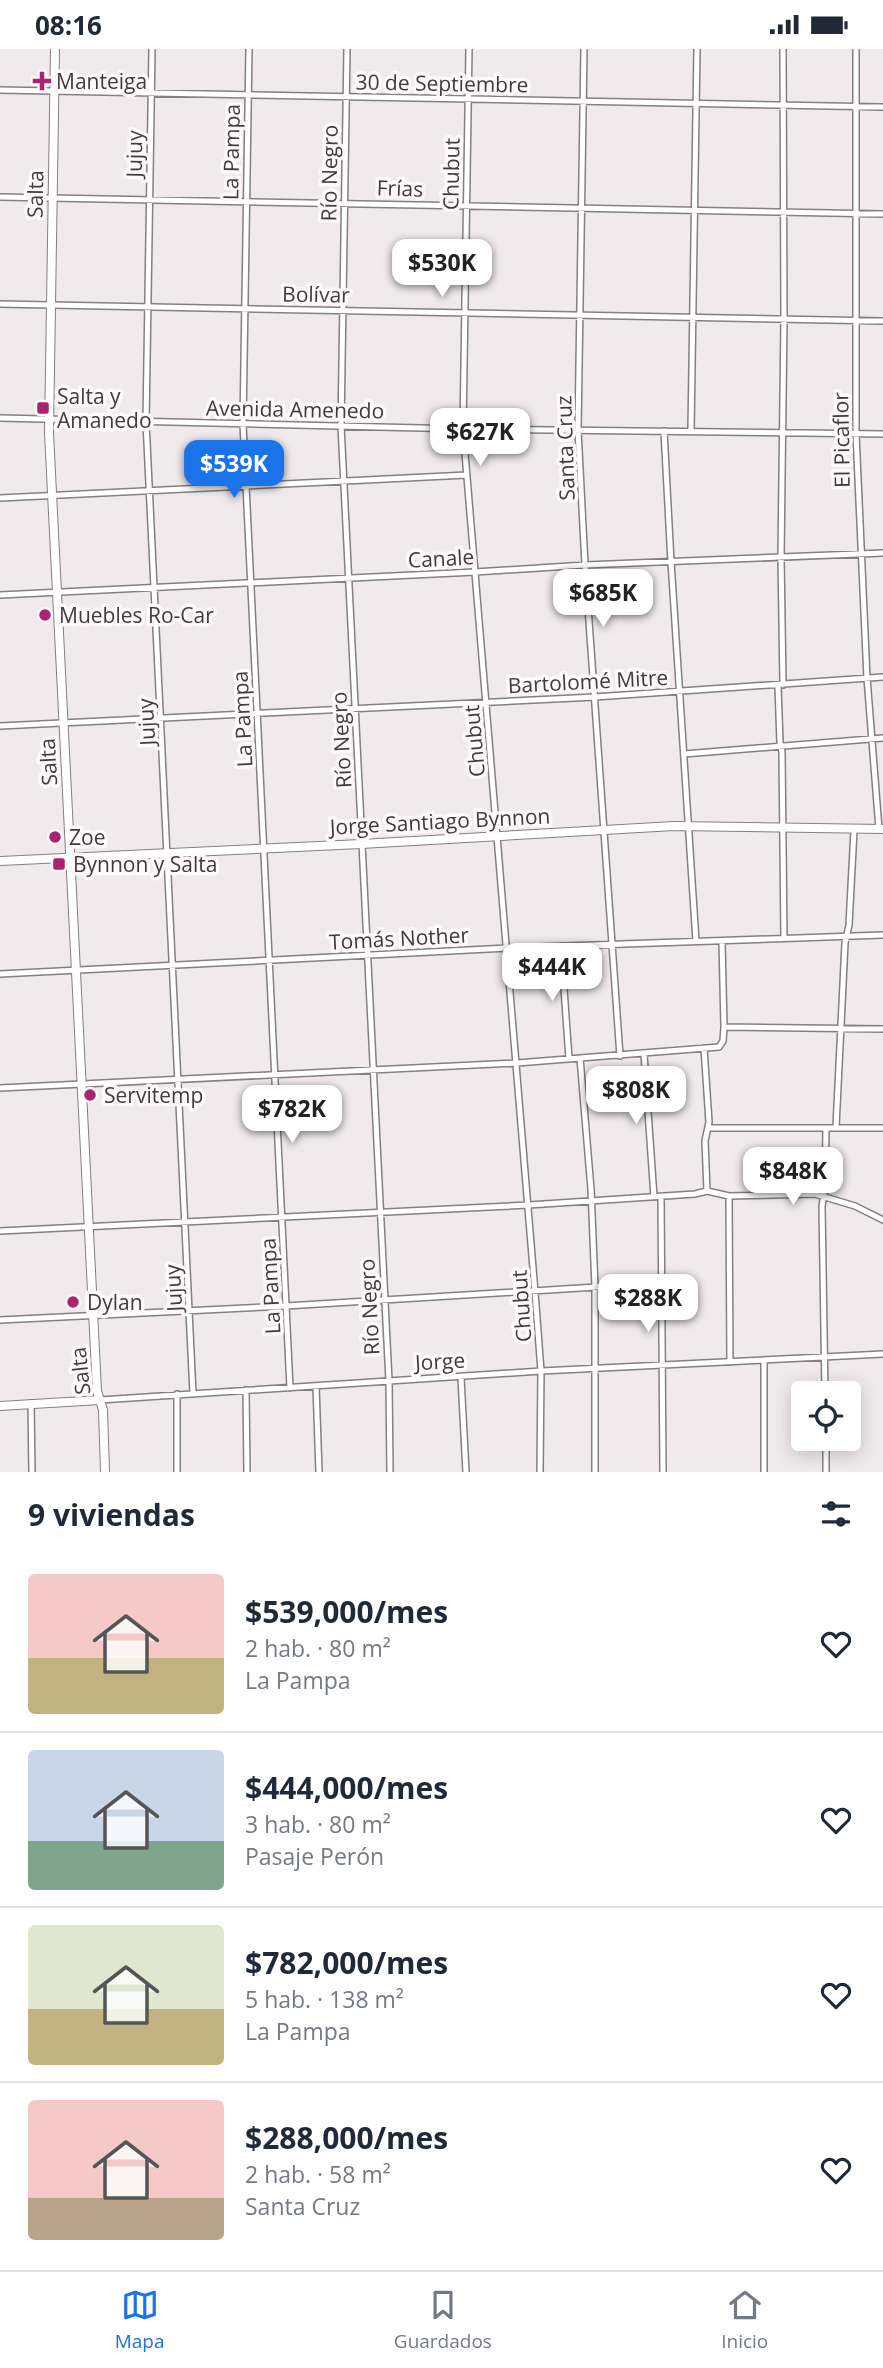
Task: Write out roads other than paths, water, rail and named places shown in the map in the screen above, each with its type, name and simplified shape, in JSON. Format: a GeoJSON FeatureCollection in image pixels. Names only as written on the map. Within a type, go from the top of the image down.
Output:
{"type":"FeatureCollection","features":[{"type":"Feature","properties":{"kind":"street","name":"Salta"},"geometry":{"type":"LineString","coordinates":[[55,49],[48,419],[88,1225],[97,1391],[103,1410],[105,1472]]}},
{"type":"Feature","properties":{"kind":"street","name":"Jujuy"},"geometry":{"type":"LineString","coordinates":[[152,49],[146,422],[193,1393]]}},
{"type":"Feature","properties":{"kind":"street","name":"La Pampa"},"geometry":{"type":"LineString","coordinates":[[249,49],[243,424],[290,1388]]}},
{"type":"Feature","properties":{"kind":"street","name":"Río Negro"},"geometry":{"type":"LineString","coordinates":[[347,49],[341,426],[389,1381],[390,1472]]}},
{"type":"Feature","properties":{"kind":"street","name":"Chubut"},"geometry":{"type":"LineString","coordinates":[[469,49],[463,429],[541,1371],[540,1472]]}},
{"type":"Feature","properties":{"kind":"street","name":"Santa Cruz"},"geometry":{"type":"LineString","coordinates":[[584,49],[578,430],[620,1056]]}},
{"type":"Feature","properties":{"kind":"street"},"geometry":{"type":"LineString","coordinates":[[691,430],[697,49]]}},
{"type":"Feature","properties":{"kind":"street"},"geometry":{"type":"LineString","coordinates":[[783,49],[785,213],[780,685],[784,938]]}},
{"type":"Feature","properties":{"kind":"street","name":"El Picaflor"},"geometry":{"type":"LineString","coordinates":[[856,49],[856,434],[867,678],[881,829]]}},
{"type":"Feature","properties":{"kind":"street","name":"30 de Septiembre"},"geometry":{"type":"LineString","coordinates":[[0,90],[883,107]]}},
{"type":"Feature","properties":{"kind":"street","name":"Frías"},"geometry":{"type":"LineString","coordinates":[[0,197],[883,214]]}},
{"type":"Feature","properties":{"kind":"street","name":"Bolívar"},"geometry":{"type":"LineString","coordinates":[[0,304],[883,321]]}},
{"type":"Feature","properties":{"kind":"street","name":"Avenida Amenedo"},"geometry":{"type":"LineString","coordinates":[[0,418],[463,429],[883,434]]}},
{"type":"Feature","properties":{"kind":"street"},"geometry":{"type":"LineString","coordinates":[[664,431],[696,941]]}},
{"type":"Feature","properties":{"kind":"street"},"geometry":{"type":"LineString","coordinates":[[0,498],[467,475]]}},
{"type":"Feature","properties":{"kind":"street","name":"Canale"},"geometry":{"type":"LineString","coordinates":[[0,595],[883,552]]}},
{"type":"Feature","properties":{"kind":"street","name":"Bartolomé Mitre"},"geometry":{"type":"LineString","coordinates":[[0,726],[595,697],[883,677]]}},
{"type":"Feature","properties":{"kind":"street"},"geometry":{"type":"LineString","coordinates":[[684,754],[883,738]]}},
{"type":"Feature","properties":{"kind":"street","name":"Jorge Santiago Bynnon"},"geometry":{"type":"LineString","coordinates":[[0,861],[361,844],[603,829],[689,826],[881,829]]}},
{"type":"Feature","properties":{"kind":"street"},"geometry":{"type":"LineString","coordinates":[[836,1127],[854,829]]}},
{"type":"Feature","properties":{"kind":"street","name":"Tomás Nother"},"geometry":{"type":"LineString","coordinates":[[0,974],[508,948],[883,935]]}},
{"type":"Feature","properties":{"kind":"street"},"geometry":{"type":"LineString","coordinates":[[0,1088],[517,1063],[719,1047],[722,1044],[724,1027],[722,941]]}},
{"type":"Feature","properties":{"kind":"street"},"geometry":{"type":"LineString","coordinates":[[561,946],[569,1059]]}},
{"type":"Feature","properties":{"kind":"street"},"geometry":{"type":"LineString","coordinates":[[724,1027],[883,1029]]}},
{"type":"Feature","properties":{"kind":"street"},"geometry":{"type":"LineString","coordinates":[[704,1048],[709,1128],[705,1141],[707,1191]]}},
{"type":"Feature","properties":{"kind":"street"},"geometry":{"type":"LineString","coordinates":[[644,1053],[654,1197]]}},
{"type":"Feature","properties":{"kind":"street"},"geometry":{"type":"LineString","coordinates":[[580,1058],[592,1200],[595,1472]]}},
{"type":"Feature","properties":{"kind":"street"},"geometry":{"type":"LineString","coordinates":[[709,1128],[883,1128]]}},
{"type":"Feature","properties":{"kind":"street"},"geometry":{"type":"LineString","coordinates":[[825,1381],[822,1206],[826,1128]]}},
{"type":"Feature","properties":{"kind":"street"},"geometry":{"type":"LineString","coordinates":[[0,1231],[528,1205],[661,1197],[707,1191],[729,1196],[824,1196],[855,1206],[883,1220]]}},
{"type":"Feature","properties":{"kind":"street"},"geometry":{"type":"LineString","coordinates":[[729,1196],[730,1362]]}},
{"type":"Feature","properties":{"kind":"street"},"geometry":{"type":"LineString","coordinates":[[661,1197],[663,1472]]}},
{"type":"Feature","properties":{"kind":"street"},"geometry":{"type":"LineString","coordinates":[[0,1320],[661,1283]]}},
{"type":"Feature","properties":{"kind":"street","name":"Jorge"},"geometry":{"type":"LineString","coordinates":[[0,1406],[541,1371],[883,1355]]}},
{"type":"Feature","properties":{"kind":"street"},"geometry":{"type":"LineString","coordinates":[[764,1361],[764,1472]]}},
{"type":"Feature","properties":{"kind":"street"},"geometry":{"type":"LineString","coordinates":[[461,1378],[466,1472]]}},
{"type":"Feature","properties":{"kind":"street"},"geometry":{"type":"LineString","coordinates":[[316,1386],[319,1472]]}},
{"type":"Feature","properties":{"kind":"street"},"geometry":{"type":"LineString","coordinates":[[246,1390],[247,1472]]}},
{"type":"Feature","properties":{"kind":"street"},"geometry":{"type":"LineString","coordinates":[[177,1394],[177,1472]]}},
{"type":"Feature","properties":{"kind":"street"},"geometry":{"type":"LineString","coordinates":[[31,1403],[33,1472]]}},
{"type":"Feature","properties":{"kind":"street"},"geometry":{"type":"LineString","coordinates":[[826,1451],[826,1472]]}},
{"type":"Feature","properties":{"kind":"place","name":"Manteiga"},"geometry":{"type":"Point","coordinates":[42,81]}},
{"type":"Feature","properties":{"kind":"place","name":"Salta y Amanedo"},"geometry":{"type":"Point","coordinates":[43,408]}},
{"type":"Feature","properties":{"kind":"place","name":"Muebles Ro-Car"},"geometry":{"type":"Point","coordinates":[45,615]}},
{"type":"Feature","properties":{"kind":"place","name":"Zoe"},"geometry":{"type":"Point","coordinates":[55,837]}},
{"type":"Feature","properties":{"kind":"place","name":"Bynnon y Salta"},"geometry":{"type":"Point","coordinates":[59,864]}},
{"type":"Feature","properties":{"kind":"place","name":"Servitemp"},"geometry":{"type":"Point","coordinates":[90,1095]}},
{"type":"Feature","properties":{"kind":"place","name":"Dylan"},"geometry":{"type":"Point","coordinates":[73,1302]}}]}
